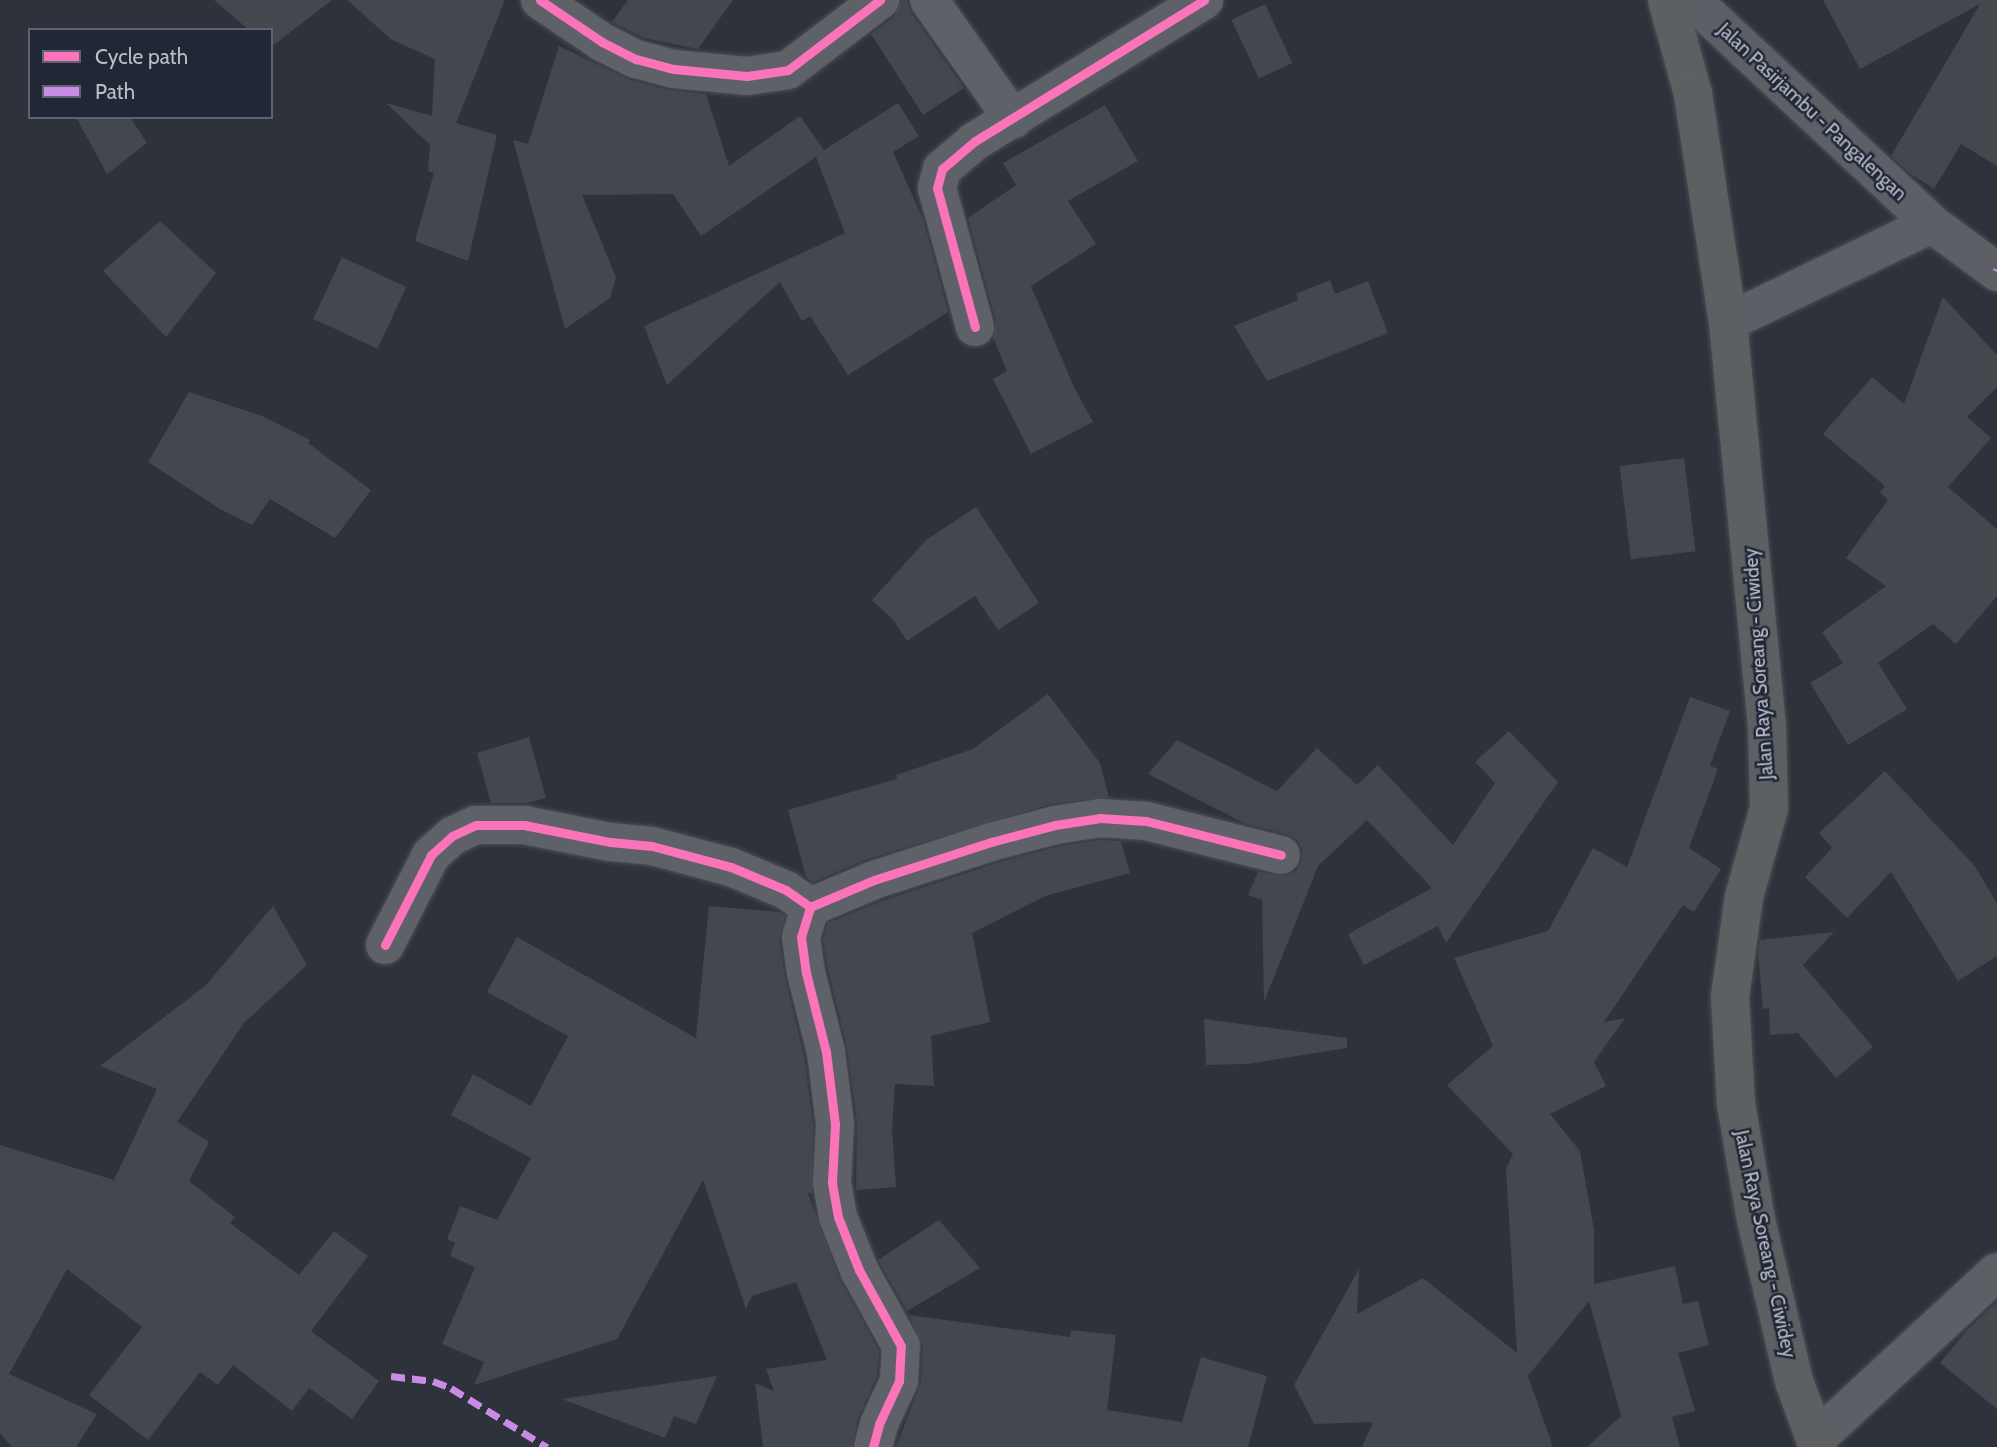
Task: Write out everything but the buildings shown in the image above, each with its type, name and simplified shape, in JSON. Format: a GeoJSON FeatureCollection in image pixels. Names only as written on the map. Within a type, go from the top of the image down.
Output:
{"type":"FeatureCollection","features":[{"type":"Feature","properties":{"kind":"highway","name":"Jalan Raya Soreang - Ciwidey"},"geometry":{"type":"LineString","coordinates":[[1667,0],[1693,94],[1728,322],[1761,639],[1769,808],[1744,897],[1730,997],[1736,1104],[1759,1234],[1794,1381],[1817,1443]]}},
{"type":"Feature","properties":{"kind":"main road","name":"Jalan Pasirjambu - Pangalengan"},"geometry":{"type":"LineString","coordinates":[[1692,0],[1932,223],[1997,271]]}},
{"type":"Feature","properties":{"kind":"main road"},"geometry":{"type":"LineString","coordinates":[[1728,322],[1932,223]]}},
{"type":"Feature","properties":{"kind":"main road"},"geometry":{"type":"LineString","coordinates":[[1817,1443],[1997,1272]]}},
{"type":"Feature","properties":{"kind":"street"},"geometry":{"type":"LineString","coordinates":[[540,0],[602,42],[636,59],[674,69],[747,76],[788,70],[880,0]]}},
{"type":"Feature","properties":{"kind":"street"},"geometry":{"type":"LineString","coordinates":[[929,0],[1013,119]]}},
{"type":"Feature","properties":{"kind":"street"},"geometry":{"type":"LineString","coordinates":[[975,327],[937,188],[942,169],[975,141],[1204,0]]}},
{"type":"Feature","properties":{"kind":"street"},"geometry":{"type":"LineString","coordinates":[[810,907],[874,880],[991,842],[1055,825],[1100,818],[1146,821],[1280,855]]}},
{"type":"Feature","properties":{"kind":"street"},"geometry":{"type":"LineString","coordinates":[[385,945],[431,855],[452,836],[476,825],[524,825],[610,842],[652,846],[731,867],[786,890],[810,907]]}},
{"type":"Feature","properties":{"kind":"street"},"geometry":{"type":"LineString","coordinates":[[810,907],[801,937],[806,973],[829,1076],[835,1124],[832,1182],[838,1217],[859,1270],[901,1346],[899,1381],[879,1424],[873,1447]]}},
{"type":"Feature","properties":{"kind":"marked path"},"geometry":{"type":"LineString","coordinates":[[391,1376],[433,1381],[451,1388],[547,1447]]}},
{"type":"Feature","properties":{"kind":"cycle path"},"geometry":{"type":"LineString","coordinates":[[540,0],[602,42],[636,59],[674,69],[747,76],[788,70],[880,0]]}},
{"type":"Feature","properties":{"kind":"cycle path"},"geometry":{"type":"LineString","coordinates":[[975,327],[937,188],[942,169],[975,141],[1204,0]]}},
{"type":"Feature","properties":{"kind":"cycle path"},"geometry":{"type":"LineString","coordinates":[[873,1447],[879,1424],[899,1381],[901,1346],[859,1270],[838,1217],[832,1182],[835,1124],[826,1052],[806,973],[801,937],[810,907],[874,880],[991,842],[1055,825],[1100,818],[1146,821],[1281,855]]}},
{"type":"Feature","properties":{"kind":"cycle path"},"geometry":{"type":"LineString","coordinates":[[385,945],[431,855],[452,836],[476,825],[524,825],[610,842],[652,846],[731,867],[786,890],[810,907]]}}]}
